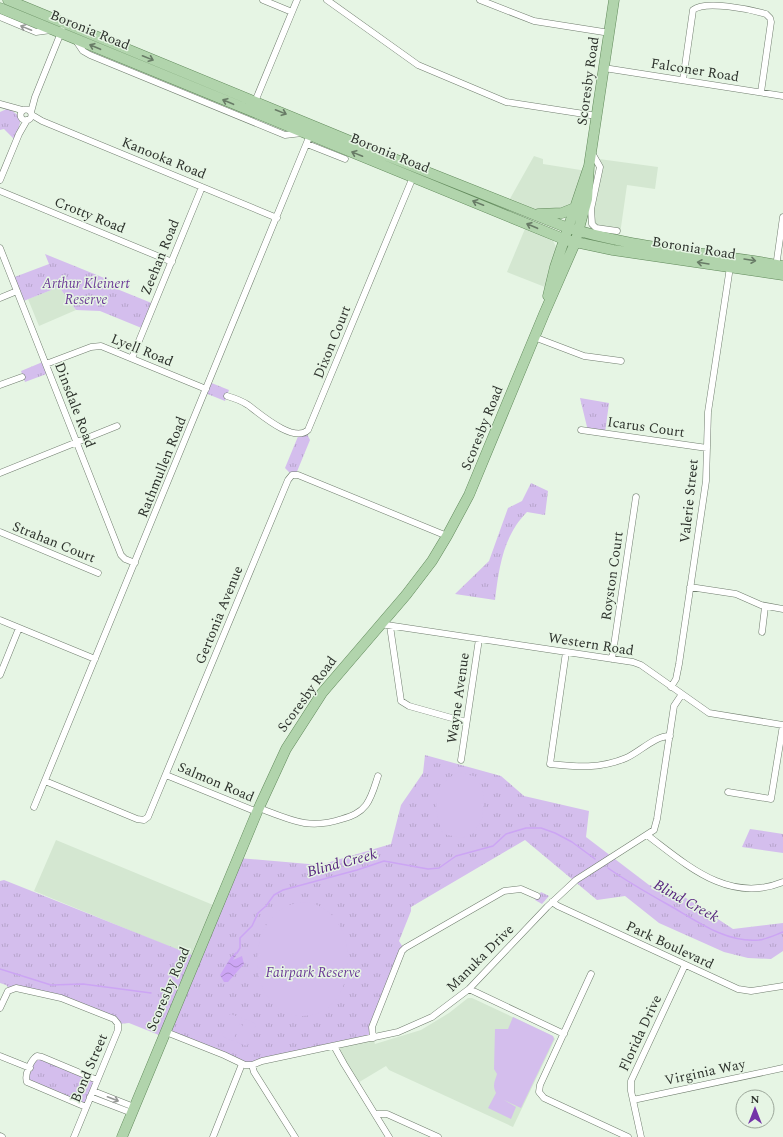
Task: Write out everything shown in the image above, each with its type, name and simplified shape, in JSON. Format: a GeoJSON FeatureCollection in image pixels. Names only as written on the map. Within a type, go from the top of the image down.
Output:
{"type":"FeatureCollection","features":[{"type":"Feature","properties":{"kind":"main road","name":"Boronia Road"},"geometry":{"type":"LineString","coordinates":[[8,0],[74,38],[253,107]]}},
{"type":"Feature","properties":{"kind":"main road","name":"Scoresby Road"},"geometry":{"type":"LineString","coordinates":[[575,230],[577,207],[592,153],[614,0]]}},
{"type":"Feature","properties":{"kind":"main road","name":"Boronia Road"},"geometry":{"type":"LineString","coordinates":[[0,8],[60,29],[253,107],[309,134],[570,242],[730,268],[779,270]]}},
{"type":"Feature","properties":{"kind":"main road","name":"Boronia Road"},"geometry":{"type":"LineString","coordinates":[[309,134],[575,230],[779,270]]}},
{"type":"Feature","properties":{"kind":"main road","name":"Scoresby Road"},"geometry":{"type":"LineString","coordinates":[[544,314],[555,267],[570,242],[587,199],[589,166]]}},
{"type":"Feature","properties":{"kind":"main road"},"geometry":{"type":"LineString","coordinates":[[532,214],[557,214],[577,207]]}},
{"type":"Feature","properties":{"kind":"main road"},"geometry":{"type":"LineString","coordinates":[[550,234],[556,248],[555,267]]}},
{"type":"Feature","properties":{"kind":"main road","name":"Scoresby Road"},"geometry":{"type":"LineString","coordinates":[[122,1137],[258,810],[286,748],[310,708],[334,678],[385,625],[447,536],[469,495],[534,337],[566,265],[570,242]]}},
{"type":"Feature","properties":{"kind":"main road"},"geometry":{"type":"LineString","coordinates":[[566,265],[581,252],[598,247]]}},
{"type":"Feature","properties":{"kind":"street"},"geometry":{"type":"LineString","coordinates":[[263,0],[292,12]]}},
{"type":"Feature","properties":{"kind":"street"},"geometry":{"type":"LineString","coordinates":[[253,107],[297,0]]}},
{"type":"Feature","properties":{"kind":"street"},"geometry":{"type":"LineString","coordinates":[[327,0],[426,69],[508,102],[597,116]]}},
{"type":"Feature","properties":{"kind":"street"},"geometry":{"type":"LineString","coordinates":[[480,0],[534,21],[610,32]]}},
{"type":"Feature","properties":{"kind":"street"},"geometry":{"type":"LineString","coordinates":[[683,80],[693,10],[700,4],[729,1],[766,14],[770,18],[771,22],[762,92]]}},
{"type":"Feature","properties":{"kind":"street"},"geometry":{"type":"LineString","coordinates":[[0,17],[36,32],[60,29],[35,97],[26,115],[0,180]]}},
{"type":"Feature","properties":{"kind":"street"},"geometry":{"type":"LineString","coordinates":[[74,38],[80,48],[85,52],[236,115],[285,135],[309,134]]}},
{"type":"Feature","properties":{"kind":"street","name":"Falconer Road"},"geometry":{"type":"LineString","coordinates":[[604,68],[783,96]]}},
{"type":"Feature","properties":{"kind":"street","name":"Kanooka Road"},"geometry":{"type":"LineString","coordinates":[[0,104],[277,218]]}},
{"type":"Feature","properties":{"kind":"street","name":"Boronia Road"},"geometry":{"type":"LineString","coordinates":[[309,134],[345,159]]}},
{"type":"Feature","properties":{"kind":"street","name":"Rathmullen Road"},"geometry":{"type":"LineString","coordinates":[[34,807],[277,218],[309,134]]}},
{"type":"Feature","properties":{"kind":"street"},"geometry":{"type":"LineString","coordinates":[[592,153],[600,167],[591,209],[592,224],[596,228],[617,231]]}},
{"type":"Feature","properties":{"kind":"street","name":"Dixon Court"},"geometry":{"type":"LineString","coordinates":[[227,396],[246,404],[270,423],[300,434],[308,430],[413,177]]}},
{"type":"Feature","properties":{"kind":"street","name":"Zeehan Road"},"geometry":{"type":"LineString","coordinates":[[132,358],[202,187]]}},
{"type":"Feature","properties":{"kind":"street","name":"Crotty Road"},"geometry":{"type":"LineString","coordinates":[[0,191],[172,262]]}},
{"type":"Feature","properties":{"kind":"street"},"geometry":{"type":"LineString","coordinates":[[779,270],[783,217]]}},
{"type":"Feature","properties":{"kind":"street","name":"Dinsdale Road"},"geometry":{"type":"LineString","coordinates":[[0,248],[121,555],[125,559],[135,563]]}},
{"type":"Feature","properties":{"kind":"street","name":"Valerie Street"},"geometry":{"type":"LineString","coordinates":[[671,687],[676,679],[680,664],[706,481],[708,412],[730,268]]}},
{"type":"Feature","properties":{"kind":"street"},"geometry":{"type":"LineString","coordinates":[[0,298],[17,291]]}},
{"type":"Feature","properties":{"kind":"street"},"geometry":{"type":"LineString","coordinates":[[534,337],[584,356],[621,361]]}},
{"type":"Feature","properties":{"kind":"street","name":"Lyell Road"},"geometry":{"type":"LineString","coordinates":[[46,364],[98,346],[132,358],[206,389]]}},
{"type":"Feature","properties":{"kind":"street"},"geometry":{"type":"LineString","coordinates":[[0,385],[22,377]]}},
{"type":"Feature","properties":{"kind":"street"},"geometry":{"type":"LineString","coordinates":[[0,473],[117,426]]}},
{"type":"Feature","properties":{"kind":"street","name":"Icarus Court"},"geometry":{"type":"LineString","coordinates":[[581,430],[707,448]]}},
{"type":"Feature","properties":{"kind":"street","name":"Gertonia Avenue"},"geometry":{"type":"LineString","coordinates":[[45,781],[137,819],[144,820],[149,816],[290,476],[298,475],[447,536]]}},
{"type":"Feature","properties":{"kind":"street","name":"Royston Court"},"geometry":{"type":"LineString","coordinates":[[612,659],[636,497]]}},
{"type":"Feature","properties":{"kind":"street","name":"Strahan Court"},"geometry":{"type":"LineString","coordinates":[[0,532],[98,573]]}},
{"type":"Feature","properties":{"kind":"street"},"geometry":{"type":"LineString","coordinates":[[690,587],[736,594],[765,607],[783,609]]}},
{"type":"Feature","properties":{"kind":"street"},"geometry":{"type":"LineString","coordinates":[[762,632],[765,607]]}},
{"type":"Feature","properties":{"kind":"street"},"geometry":{"type":"LineString","coordinates":[[0,620],[95,659]]}},
{"type":"Feature","properties":{"kind":"street"},"geometry":{"type":"LineString","coordinates":[[385,625],[401,701],[406,705],[466,722]]}},
{"type":"Feature","properties":{"kind":"street","name":"Western Road"},"geometry":{"type":"LineString","coordinates":[[385,625],[639,664],[712,715],[783,725]]}},
{"type":"Feature","properties":{"kind":"street"},"geometry":{"type":"LineString","coordinates":[[0,675],[19,628]]}},
{"type":"Feature","properties":{"kind":"street","name":"Wayne Avenue"},"geometry":{"type":"LineString","coordinates":[[461,760],[479,639]]}},
{"type":"Feature","properties":{"kind":"street"},"geometry":{"type":"LineString","coordinates":[[566,652],[550,764],[582,768],[605,765],[631,756],[660,738],[670,736]]}},
{"type":"Feature","properties":{"kind":"street","name":"Manuka Drive"},"geometry":{"type":"LineString","coordinates":[[166,1032],[224,1055],[242,1064],[252,1065],[262,1061],[398,1032],[423,1022],[446,1008],[469,990],[552,902],[579,877],[654,830],[657,823],[674,706],[682,694]]}},
{"type":"Feature","properties":{"kind":"street"},"geometry":{"type":"LineString","coordinates":[[728,792],[771,799],[783,725]]}},
{"type":"Feature","properties":{"kind":"street","name":"Salmon Road"},"geometry":{"type":"LineString","coordinates":[[166,775],[258,810],[308,824],[329,823],[352,816],[363,808],[368,802],[378,776]]}},
{"type":"Feature","properties":{"kind":"street"},"geometry":{"type":"LineString","coordinates":[[647,835],[708,878],[724,886],[755,889],[783,882]]}},
{"type":"Feature","properties":{"kind":"street"},"geometry":{"type":"LineString","coordinates":[[373,1038],[372,1027],[401,954],[405,948],[504,891],[521,889],[537,896]]}},
{"type":"Feature","properties":{"kind":"street","name":"Park Boulevard"},"geometry":{"type":"LineString","coordinates":[[552,902],[557,906],[742,990],[755,991],[783,986]]}},
{"type":"Feature","properties":{"kind":"street","name":"Florida Drive"},"geometry":{"type":"LineString","coordinates":[[641,1137],[630,1084],[685,965]]}},
{"type":"Feature","properties":{"kind":"street"},"geometry":{"type":"LineString","coordinates":[[592,974],[540,1085],[540,1094],[544,1098],[628,1137]]}},
{"type":"Feature","properties":{"kind":"street","name":"Bond Street"},"geometry":{"type":"LineString","coordinates":[[0,1008],[8,991],[16,988],[66,1000],[116,1021],[118,1024],[118,1030],[74,1137]]}},
{"type":"Feature","properties":{"kind":"street"},"geometry":{"type":"LineString","coordinates":[[469,990],[564,1034]]}},
{"type":"Feature","properties":{"kind":"street"},"geometry":{"type":"LineString","coordinates":[[334,1046],[340,1059],[389,1137]]}},
{"type":"Feature","properties":{"kind":"street"},"geometry":{"type":"LineString","coordinates":[[0,1056],[30,1068]]}},
{"type":"Feature","properties":{"kind":"street"},"geometry":{"type":"LineString","coordinates":[[86,1107],[29,1083],[26,1079],[34,1058],[40,1056],[98,1080]]}},
{"type":"Feature","properties":{"kind":"street"},"geometry":{"type":"LineString","coordinates":[[213,1137],[242,1064]]}},
{"type":"Feature","properties":{"kind":"street"},"geometry":{"type":"LineString","coordinates":[[252,1065],[254,1072],[294,1137]]}},
{"type":"Feature","properties":{"kind":"street","name":"Virginia Way"},"geometry":{"type":"LineString","coordinates":[[633,1100],[783,1068]]}},
{"type":"Feature","properties":{"kind":"street"},"geometry":{"type":"LineString","coordinates":[[92,1094],[133,1110]]}},
{"type":"Feature","properties":{"kind":"street"},"geometry":{"type":"LineString","coordinates":[[375,1114],[387,1114],[438,1137]]}},
{"type":"Feature","properties":{"kind":"shaded area"},"geometry":{"type":"Polygon","coordinates":[[[534,156],[543,159],[543,164],[587,171],[577,207],[549,214],[507,204],[534,156]]]}},
{"type":"Feature","properties":{"kind":"shaded area"},"geometry":{"type":"Polygon","coordinates":[[[599,159],[658,167],[655,189],[627,185],[620,234],[590,228],[588,222],[599,159]]]}},
{"type":"Feature","properties":{"kind":"shaded area"},"geometry":{"type":"Polygon","coordinates":[[[527,224],[550,234],[556,247],[550,289],[507,272],[527,224]]]}},
{"type":"Feature","properties":{"kind":"shaded area"},"geometry":{"type":"Polygon","coordinates":[[[59,287],[76,310],[39,326],[28,299],[59,287]]]}},
{"type":"Feature","properties":{"kind":"shaded area"},"geometry":{"type":"Polygon","coordinates":[[[56,840],[218,907],[197,958],[34,891],[56,840]]]}},
{"type":"Feature","properties":{"kind":"shaded area"},"geometry":{"type":"Polygon","coordinates":[[[468,998],[472,998],[553,1036],[555,1039],[513,1127],[389,1070],[386,1066],[356,1084],[335,1049],[347,1043],[373,1038],[375,1044],[421,1030],[449,1013],[468,998]]]}},
{"type":"Feature","properties":{"kind":"green space"},"geometry":{"type":"Polygon","coordinates":[[[9,108],[21,118],[16,141],[4,129],[0,130],[0,112],[9,108]]]}},
{"type":"Feature","properties":{"kind":"green space","name":"Arthur Kleinert Reserve"},"geometry":{"type":"Polygon","coordinates":[[[45,254],[119,284],[117,289],[154,304],[144,329],[100,311],[76,310],[59,287],[21,302],[12,278],[49,264],[45,254]]]}},
{"type":"Feature","properties":{"kind":"green space"},"geometry":{"type":"Polygon","coordinates":[[[45,361],[49,373],[25,382],[21,371],[45,361]]]}},
{"type":"Feature","properties":{"kind":"green space"},"geometry":{"type":"Polygon","coordinates":[[[209,382],[229,390],[225,401],[205,393],[209,382]]]}},
{"type":"Feature","properties":{"kind":"green space"},"geometry":{"type":"Polygon","coordinates":[[[580,398],[609,403],[605,433],[588,431],[580,398]]]}},
{"type":"Feature","properties":{"kind":"green space"},"geometry":{"type":"Polygon","coordinates":[[[306,432],[310,440],[296,474],[292,475],[285,468],[299,434],[306,432]]]}},
{"type":"Feature","properties":{"kind":"green space"},"geometry":{"type":"Polygon","coordinates":[[[531,483],[548,491],[545,515],[527,512],[512,531],[507,542],[498,576],[495,600],[455,594],[489,561],[508,508],[522,501],[531,483]]]}},
{"type":"Feature","properties":{"kind":"green space","name":"Fairpark Reserve"},"geometry":{"type":"Polygon","coordinates":[[[425,755],[501,776],[524,796],[589,811],[586,837],[649,885],[680,894],[733,929],[783,923],[783,951],[771,959],[748,958],[724,952],[659,923],[625,896],[597,900],[525,840],[411,907],[411,911],[399,941],[404,949],[372,1027],[373,1038],[252,1065],[175,1035],[164,1037],[129,1023],[118,1024],[66,1000],[10,989],[6,985],[0,983],[0,881],[4,880],[197,957],[238,858],[320,865],[391,844],[401,805],[423,773],[425,755]]]}},
{"type":"Feature","properties":{"kind":"green space"},"geometry":{"type":"Polygon","coordinates":[[[458,772],[477,777],[484,795],[482,818],[474,833],[462,838],[443,834],[437,816],[436,807],[439,792],[443,784],[458,772]]]}},
{"type":"Feature","properties":{"kind":"green space"},"geometry":{"type":"Polygon","coordinates":[[[750,829],[783,834],[783,853],[742,847],[750,829]]]}},
{"type":"Feature","properties":{"kind":"green space"},"geometry":{"type":"Polygon","coordinates":[[[541,892],[549,896],[542,904],[535,900],[541,892]]]}},
{"type":"Feature","properties":{"kind":"green space","name":"Fairpark Reserve"},"geometry":{"type":"Polygon","coordinates":[[[304,902],[324,908],[337,922],[346,941],[348,961],[345,982],[336,999],[322,1012],[302,1016],[283,1011],[269,998],[260,981],[257,960],[260,940],[269,921],[283,908],[304,902]]]}},
{"type":"Feature","properties":{"kind":"green space"},"geometry":{"type":"Polygon","coordinates":[[[230,1014],[242,1018],[233,1041],[222,1036],[230,1014]]]}},
{"type":"Feature","properties":{"kind":"green space"},"geometry":{"type":"Polygon","coordinates":[[[513,1017],[553,1036],[554,1039],[521,1108],[504,1100],[516,1107],[511,1119],[488,1108],[496,1093],[494,1085],[497,1074],[494,1069],[495,1029],[508,1029],[513,1017]]]}},
{"type":"Feature","properties":{"kind":"green space"},"geometry":{"type":"Polygon","coordinates":[[[245,1019],[256,1024],[247,1046],[236,1042],[245,1019]]]}},
{"type":"Feature","properties":{"kind":"green space"},"geometry":{"type":"Polygon","coordinates":[[[35,1057],[97,1080],[86,1107],[26,1079],[35,1057]]]}},
{"type":"Feature","properties":{"kind":"water"},"geometry":{"type":"Polygon","coordinates":[[[236,952],[237,953],[233,960],[242,956],[244,964],[228,982],[224,982],[220,975],[231,957],[236,952]]]}},
{"type":"Feature","properties":{"kind":"waterway","name":"Blind Creek"},"geometry":{"type":"LineString","coordinates":[[237,953],[240,948],[240,938],[252,926],[258,913],[266,906],[274,895],[283,890],[384,861],[428,869],[439,868],[456,856],[493,846],[506,834],[526,828],[541,828],[555,833],[572,842],[595,859]]}},
{"type":"Feature","properties":{"kind":"waterway","name":"Blind Creek"},"geometry":{"type":"LineString","coordinates":[[608,868],[632,884],[714,931],[747,940],[759,940],[783,932]]}},
{"type":"Feature","properties":{"kind":"waterway","name":"Blind Creek"},"geometry":{"type":"LineString","coordinates":[[0,969],[51,985],[83,984],[151,993]]}}]}
